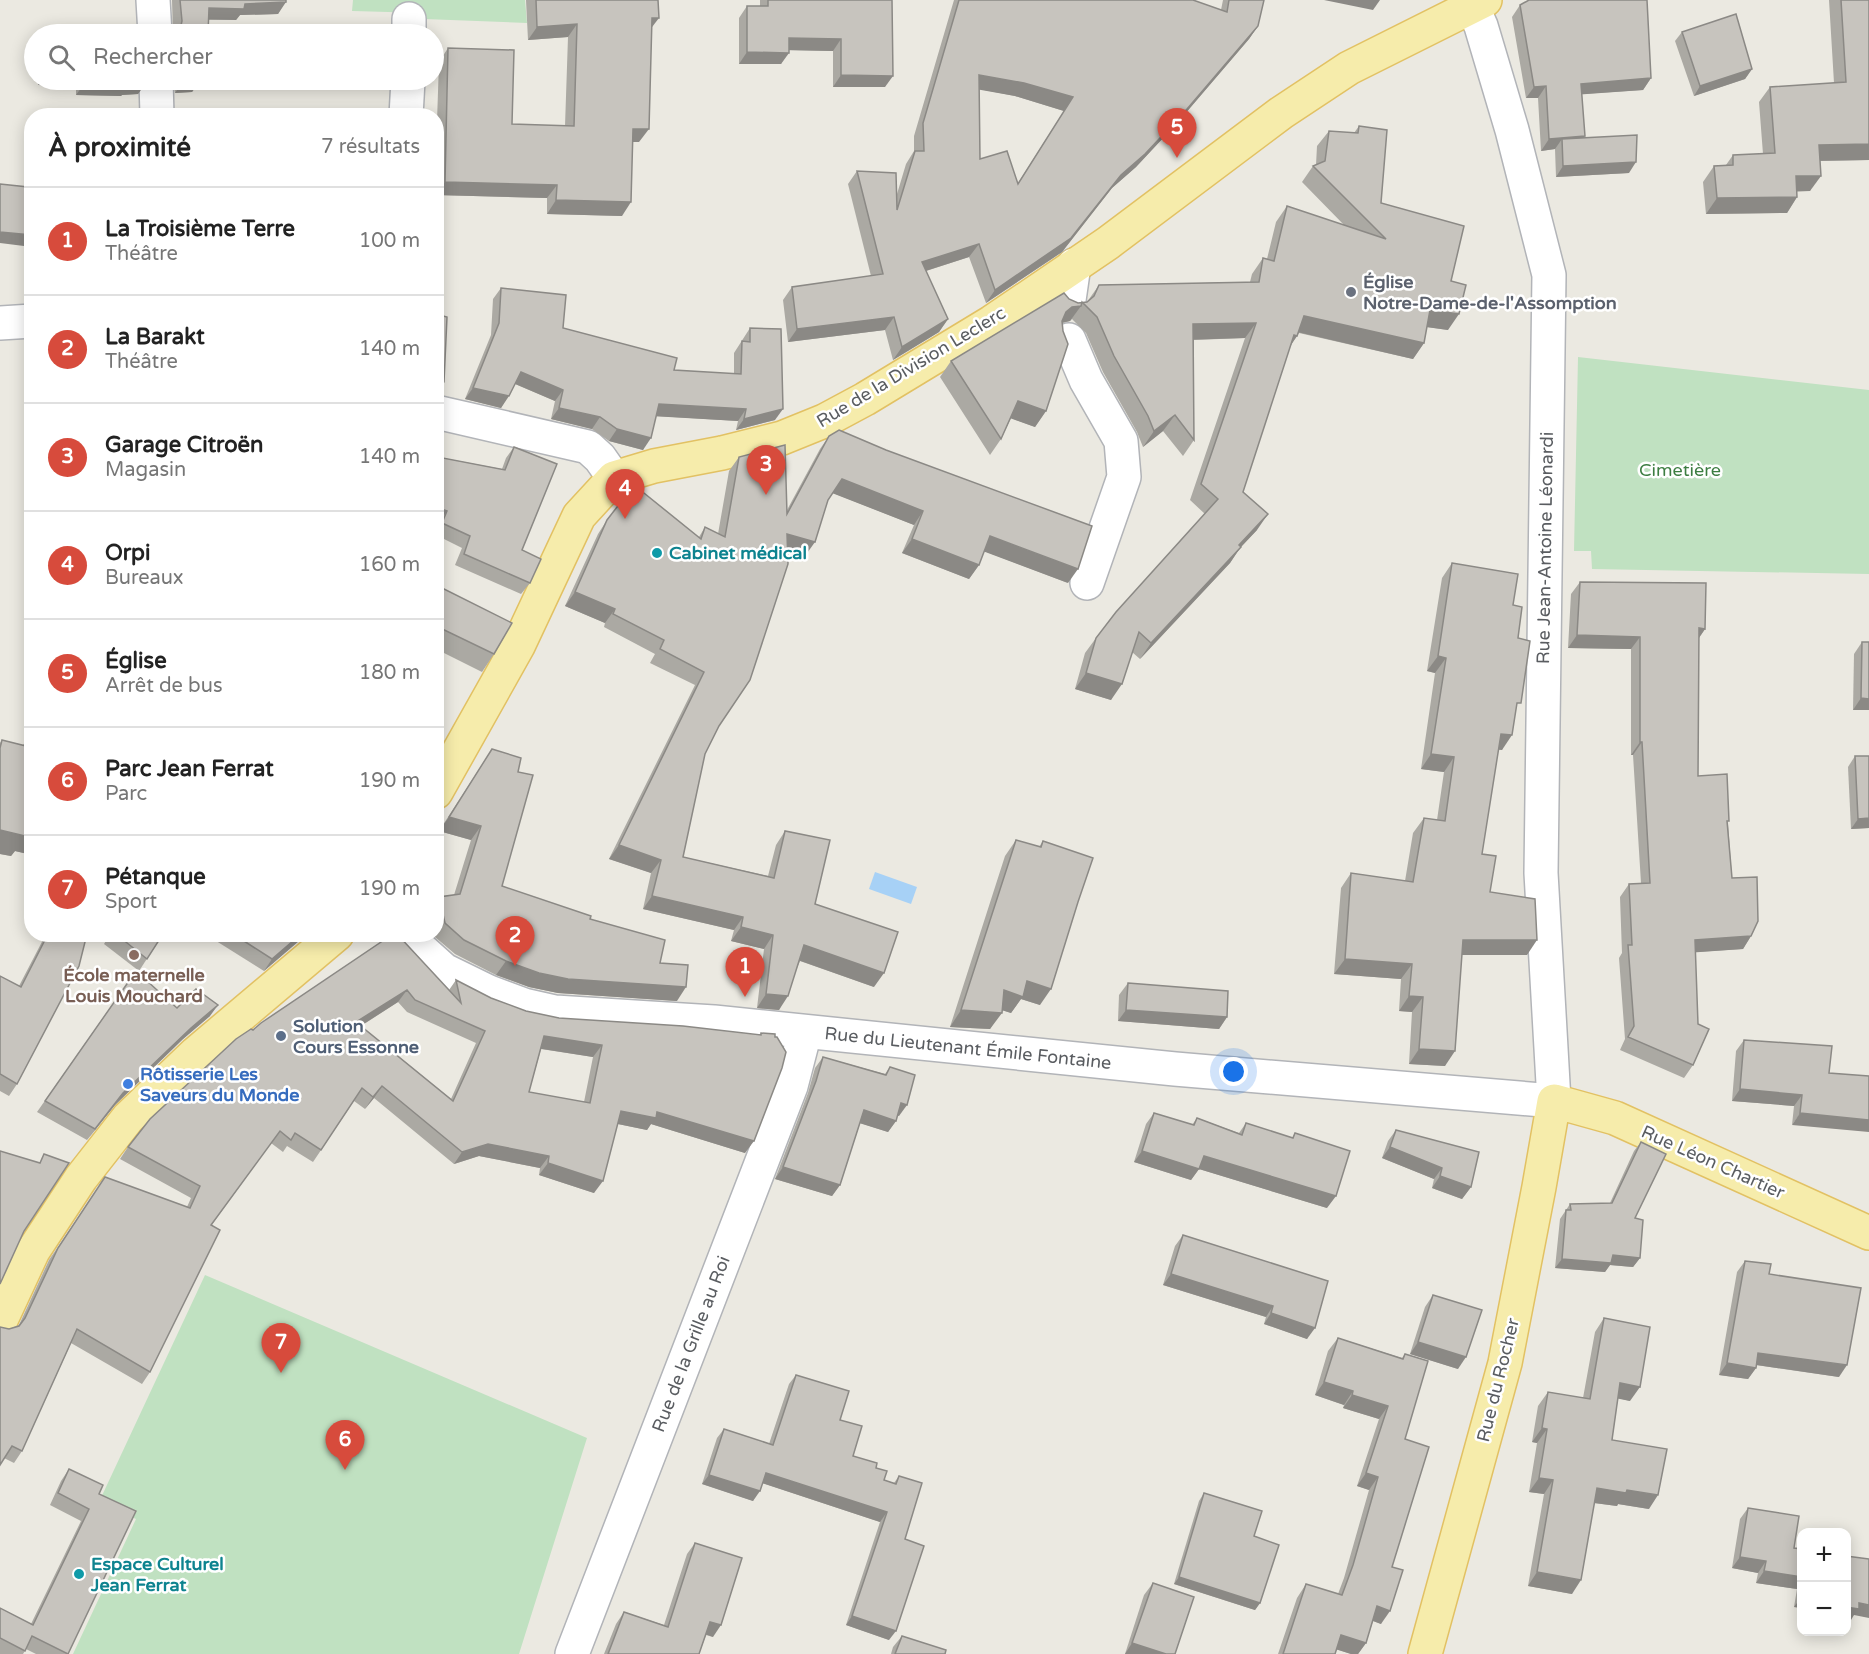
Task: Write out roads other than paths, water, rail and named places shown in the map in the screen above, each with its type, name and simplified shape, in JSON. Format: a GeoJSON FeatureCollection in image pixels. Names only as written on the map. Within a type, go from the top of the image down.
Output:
{"type":"FeatureCollection","features":[{"type":"Feature","properties":{"kind":"main road","name":"Rue de la Division Leclerc"},"geometry":{"type":"LineString","coordinates":[[614,478],[654,466],[722,453],[782,438],[824,421],[992,322],[1108,243],[1281,113],[1349,68],[1479,3]]}},
{"type":"Feature","properties":{"kind":"main road"},"geometry":{"type":"LineString","coordinates":[[444,778],[518,646],[579,516],[614,478]]}},
{"type":"Feature","properties":{"kind":"main road"},"geometry":{"type":"LineString","coordinates":[[0,1322],[33,1251],[81,1178],[128,1118],[196,1053],[328,942]]}},
{"type":"Feature","properties":{"kind":"main road","name":"Rue Léon Chartier"},"geometry":{"type":"LineString","coordinates":[[1554,1101],[1615,1118],[1869,1233]]}},
{"type":"Feature","properties":{"kind":"main road","name":"Rue du Rocher"},"geometry":{"type":"LineString","coordinates":[[1425,1654],[1505,1363],[1554,1101]]}},
{"type":"Feature","properties":{"kind":"street"},"geometry":{"type":"LineString","coordinates":[[153,0],[154,24]]}},
{"type":"Feature","properties":{"kind":"street","name":"Rue Jean-Antoine Léonardi"},"geometry":{"type":"LineString","coordinates":[[1479,3],[1481,26],[1512,130],[1549,275],[1540,873],[1554,1101]]}},
{"type":"Feature","properties":{"kind":"street"},"geometry":{"type":"LineString","coordinates":[[156,90],[157,108]]}},
{"type":"Feature","properties":{"kind":"street"},"geometry":{"type":"LineString","coordinates":[[406,108],[407,90]]}},
{"type":"Feature","properties":{"kind":"street"},"geometry":{"type":"LineString","coordinates":[[1069,300],[1074,264]]}},
{"type":"Feature","properties":{"kind":"street"},"geometry":{"type":"LineString","coordinates":[[0,322],[24,321]]}},
{"type":"Feature","properties":{"kind":"street"},"geometry":{"type":"LineString","coordinates":[[1069,340],[1086,380],[1121,441],[1124,477],[1087,584]]}},
{"type":"Feature","properties":{"kind":"street"},"geometry":{"type":"LineString","coordinates":[[444,414],[588,447],[600,458],[614,478]]}},
{"type":"Feature","properties":{"kind":"street","name":"Rue du Lieutenant Émile Fontaine"},"geometry":{"type":"LineString","coordinates":[[413,942],[444,970],[489,992],[524,1005],[555,1012],[714,1022],[1175,1069],[1554,1101]]}},
{"type":"Feature","properties":{"kind":"street","name":"Rue de la Grille au Roi"},"geometry":{"type":"LineString","coordinates":[[572,1654],[791,1086],[805,1032]]}},
{"type":"Feature","properties":{"kind":"water"},"geometry":{"type":"Polygon","coordinates":[[[875,872],[917,887],[911,904],[869,889],[875,872]]]}},
{"type":"Feature","properties":{"kind":"place","name":"Église"},"geometry":{"type":"Point","coordinates":[1177,158]}},
{"type":"Feature","properties":{"kind":"place","name":"Église Notre-Dame-de-l'Assomption"},"geometry":{"type":"Point","coordinates":[1351,292]}},
{"type":"Feature","properties":{"kind":"place","name":"Garage Citroën"},"geometry":{"type":"Point","coordinates":[766,495]}},
{"type":"Feature","properties":{"kind":"place","name":"Orpi"},"geometry":{"type":"Point","coordinates":[625,519]}},
{"type":"Feature","properties":{"kind":"place","name":"Cabinet médical"},"geometry":{"type":"Point","coordinates":[657,553]}},
{"type":"Feature","properties":{"kind":"place","name":"École maternelle Louis Mouchard"},"geometry":{"type":"Point","coordinates":[134,955]}},
{"type":"Feature","properties":{"kind":"place","name":"La Barakt"},"geometry":{"type":"Point","coordinates":[515,966]}},
{"type":"Feature","properties":{"kind":"place","name":"La Troisième Terre"},"geometry":{"type":"Point","coordinates":[745,997]}},
{"type":"Feature","properties":{"kind":"place","name":"Solution Cours Essonne"},"geometry":{"type":"Point","coordinates":[281,1036]}},
{"type":"Feature","properties":{"kind":"place","name":"Rôtisserie Les Saveurs du Monde"},"geometry":{"type":"Point","coordinates":[128,1084]}},
{"type":"Feature","properties":{"kind":"place","name":"Pétanque"},"geometry":{"type":"Point","coordinates":[281,1373]}},
{"type":"Feature","properties":{"kind":"place","name":"Parc Jean Ferrat"},"geometry":{"type":"Point","coordinates":[345,1470]}},
{"type":"Feature","properties":{"kind":"place","name":"Espace Culturel Jean Ferrat"},"geometry":{"type":"Point","coordinates":[79,1574]}},
{"type":"Feature","properties":{"kind":"park label","name":"Cimetière"},"geometry":{"type":"Point","coordinates":[1680,470]}}]}
